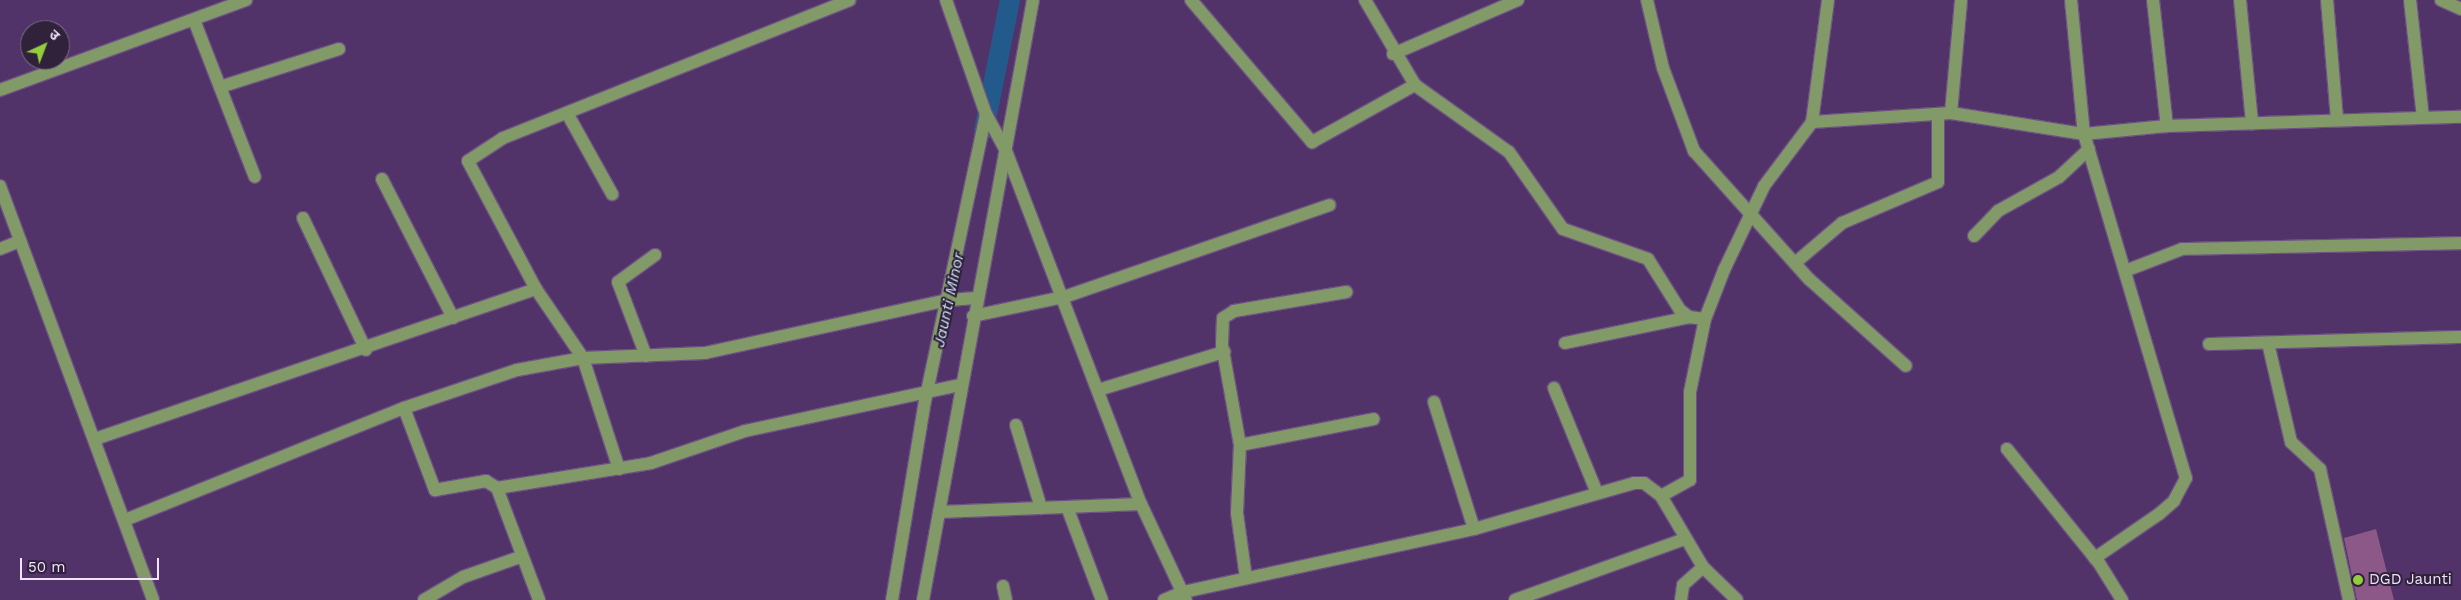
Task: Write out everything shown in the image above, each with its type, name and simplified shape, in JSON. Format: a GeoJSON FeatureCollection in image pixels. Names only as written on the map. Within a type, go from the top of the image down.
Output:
{"type":"FeatureCollection","features":[{"type":"Feature","properties":{"kind":"street"},"geometry":{"type":"LineString","coordinates":[[0,90],[246,0]]}},
{"type":"Feature","properties":{"kind":"street"},"geometry":{"type":"LineString","coordinates":[[618,469],[583,358],[536,289],[468,161],[503,138],[850,0]]}},
{"type":"Feature","properties":{"kind":"street"},"geometry":{"type":"LineString","coordinates":[[946,0],[988,118],[1006,151],[1064,297],[1142,504],[1184,596]]}},
{"type":"Feature","properties":{"kind":"street"},"geometry":{"type":"LineString","coordinates":[[961,299],[1006,151],[1033,0]]}},
{"type":"Feature","properties":{"kind":"street"},"geometry":{"type":"LineString","coordinates":[[1191,0],[1312,142],[1415,85]]}},
{"type":"Feature","properties":{"kind":"street"},"geometry":{"type":"LineString","coordinates":[[1365,0],[1394,54],[1415,85],[1509,152],[1568,232],[1648,259],[1689,317]]}},
{"type":"Feature","properties":{"kind":"street"},"geometry":{"type":"LineString","coordinates":[[1394,54],[1518,0]]}},
{"type":"Feature","properties":{"kind":"street"},"geometry":{"type":"LineString","coordinates":[[1647,0],[1686,137],[1749,216],[1795,263],[1906,366]]}},
{"type":"Feature","properties":{"kind":"street"},"geometry":{"type":"LineString","coordinates":[[1661,496],[1683,486],[1691,475],[1690,392],[1705,319],[1749,216],[1764,186],[1812,122],[1828,0]]}},
{"type":"Feature","properties":{"kind":"street"},"geometry":{"type":"LineString","coordinates":[[1795,263],[1842,224],[1938,182],[1944,113],[1961,0]]}},
{"type":"Feature","properties":{"kind":"street"},"geometry":{"type":"LineString","coordinates":[[2071,0],[2084,134],[2186,478],[2174,501],[2159,514],[2095,558]]}},
{"type":"Feature","properties":{"kind":"street"},"geometry":{"type":"LineString","coordinates":[[2153,0],[2166,126]]}},
{"type":"Feature","properties":{"kind":"street"},"geometry":{"type":"LineString","coordinates":[[2240,0],[2252,123]]}},
{"type":"Feature","properties":{"kind":"street"},"geometry":{"type":"LineString","coordinates":[[2327,0],[2337,120]]}},
{"type":"Feature","properties":{"kind":"street"},"geometry":{"type":"LineString","coordinates":[[2410,0],[2423,117]]}},
{"type":"Feature","properties":{"kind":"street"},"geometry":{"type":"LineString","coordinates":[[2441,0],[2461,9]]}},
{"type":"Feature","properties":{"kind":"street"},"geometry":{"type":"LineString","coordinates":[[194,20],[255,177]]}},
{"type":"Feature","properties":{"kind":"street"},"geometry":{"type":"LineString","coordinates":[[220,87],[338,49]]}},
{"type":"Feature","properties":{"kind":"street"},"geometry":{"type":"LineString","coordinates":[[567,113],[612,194]]}},
{"type":"Feature","properties":{"kind":"street"},"geometry":{"type":"LineString","coordinates":[[1812,122],[1944,113],[2084,134],[2166,126],[2461,117]]}},
{"type":"Feature","properties":{"kind":"street"},"geometry":{"type":"LineString","coordinates":[[892,600],[944,386],[961,299],[988,118]]}},
{"type":"Feature","properties":{"kind":"street"},"geometry":{"type":"LineString","coordinates":[[1974,236],[1998,211],[2059,177],[2089,149]]}},
{"type":"Feature","properties":{"kind":"street"},"geometry":{"type":"LineString","coordinates":[[382,179],[453,318]]}},
{"type":"Feature","properties":{"kind":"street"},"geometry":{"type":"LineString","coordinates":[[0,186],[153,600]]}},
{"type":"Feature","properties":{"kind":"street"},"geometry":{"type":"LineString","coordinates":[[973,316],[1064,297],[1330,205]]}},
{"type":"Feature","properties":{"kind":"street"},"geometry":{"type":"LineString","coordinates":[[303,218],[366,350]]}},
{"type":"Feature","properties":{"kind":"street"},"geometry":{"type":"LineString","coordinates":[[0,249],[20,241]]}},
{"type":"Feature","properties":{"kind":"street"},"geometry":{"type":"LineString","coordinates":[[2125,271],[2182,249],[2461,243]]}},
{"type":"Feature","properties":{"kind":"street"},"geometry":{"type":"LineString","coordinates":[[646,356],[618,282],[655,255]]}},
{"type":"Feature","properties":{"kind":"street"},"geometry":{"type":"LineString","coordinates":[[95,439],[366,350],[536,289]]}},
{"type":"Feature","properties":{"kind":"street"},"geometry":{"type":"LineString","coordinates":[[1246,578],[1237,513],[1240,445],[1220,325],[1227,313],[1346,292]]}},
{"type":"Feature","properties":{"kind":"street"},"geometry":{"type":"LineString","coordinates":[[961,299],[973,316]]}},
{"type":"Feature","properties":{"kind":"street"},"geometry":{"type":"LineString","coordinates":[[125,520],[404,408],[517,370],[583,358],[704,353],[961,299]]}},
{"type":"Feature","properties":{"kind":"street"},"geometry":{"type":"LineString","coordinates":[[923,600],[939,512],[944,386],[973,316]]}},
{"type":"Feature","properties":{"kind":"street"},"geometry":{"type":"LineString","coordinates":[[1566,343],[1689,317],[1705,319]]}},
{"type":"Feature","properties":{"kind":"street"},"geometry":{"type":"LineString","coordinates":[[2209,344],[2461,337]]}},
{"type":"Feature","properties":{"kind":"street"},"geometry":{"type":"LineString","coordinates":[[2268,342],[2291,442],[2320,469],[2349,600]]}},
{"type":"Feature","properties":{"kind":"street"},"geometry":{"type":"LineString","coordinates":[[1098,390],[1224,352]]}},
{"type":"Feature","properties":{"kind":"street"},"geometry":{"type":"LineString","coordinates":[[497,488],[651,463],[745,431],[944,386]]}},
{"type":"Feature","properties":{"kind":"street"},"geometry":{"type":"LineString","coordinates":[[1554,388],[1598,493]]}},
{"type":"Feature","properties":{"kind":"street"},"geometry":{"type":"LineString","coordinates":[[1434,402],[1474,529]]}},
{"type":"Feature","properties":{"kind":"street"},"geometry":{"type":"LineString","coordinates":[[404,408],[435,490],[486,481],[497,488],[520,557],[539,600]]}},
{"type":"Feature","properties":{"kind":"street"},"geometry":{"type":"LineString","coordinates":[[1240,445],[1374,419]]}},
{"type":"Feature","properties":{"kind":"street"},"geometry":{"type":"LineString","coordinates":[[1016,425],[1041,508]]}},
{"type":"Feature","properties":{"kind":"street"},"geometry":{"type":"LineString","coordinates":[[2007,449],[2095,558],[2122,600]]}},
{"type":"Feature","properties":{"kind":"street"},"geometry":{"type":"LineString","coordinates":[[1164,600],[1246,578],[1474,529],[1598,493],[1644,483],[1661,496],[1684,540],[1703,567],[1737,600]]}},
{"type":"Feature","properties":{"kind":"street"},"geometry":{"type":"LineString","coordinates":[[939,512],[1142,504]]}},
{"type":"Feature","properties":{"kind":"street"},"geometry":{"type":"LineString","coordinates":[[1067,507],[1102,600]]}},
{"type":"Feature","properties":{"kind":"street"},"geometry":{"type":"LineString","coordinates":[[1515,600],[1684,540]]}},
{"type":"Feature","properties":{"kind":"street"},"geometry":{"type":"LineString","coordinates":[[424,600],[463,577],[520,557]]}},
{"type":"Feature","properties":{"kind":"street"},"geometry":{"type":"LineString","coordinates":[[1681,600],[1683,585],[1703,567]]}},
{"type":"Feature","properties":{"kind":"street"},"geometry":{"type":"LineString","coordinates":[[1003,586],[1006,600]]}},
{"type":"Feature","properties":{"kind":"building"},"geometry":{"type":"Polygon","coordinates":[[[2376,529],[2394,600],[2357,600],[2344,538],[2376,529]]]}},
{"type":"Feature","properties":{"kind":"waterway","name":"Jaunti Minor"},"geometry":{"type":"LineString","coordinates":[[984,130],[1010,0]]}},
{"type":"Feature","properties":{"kind":"place","name":"DGD Jaunti"},"geometry":{"type":"Point","coordinates":[2358,580]}}]}
